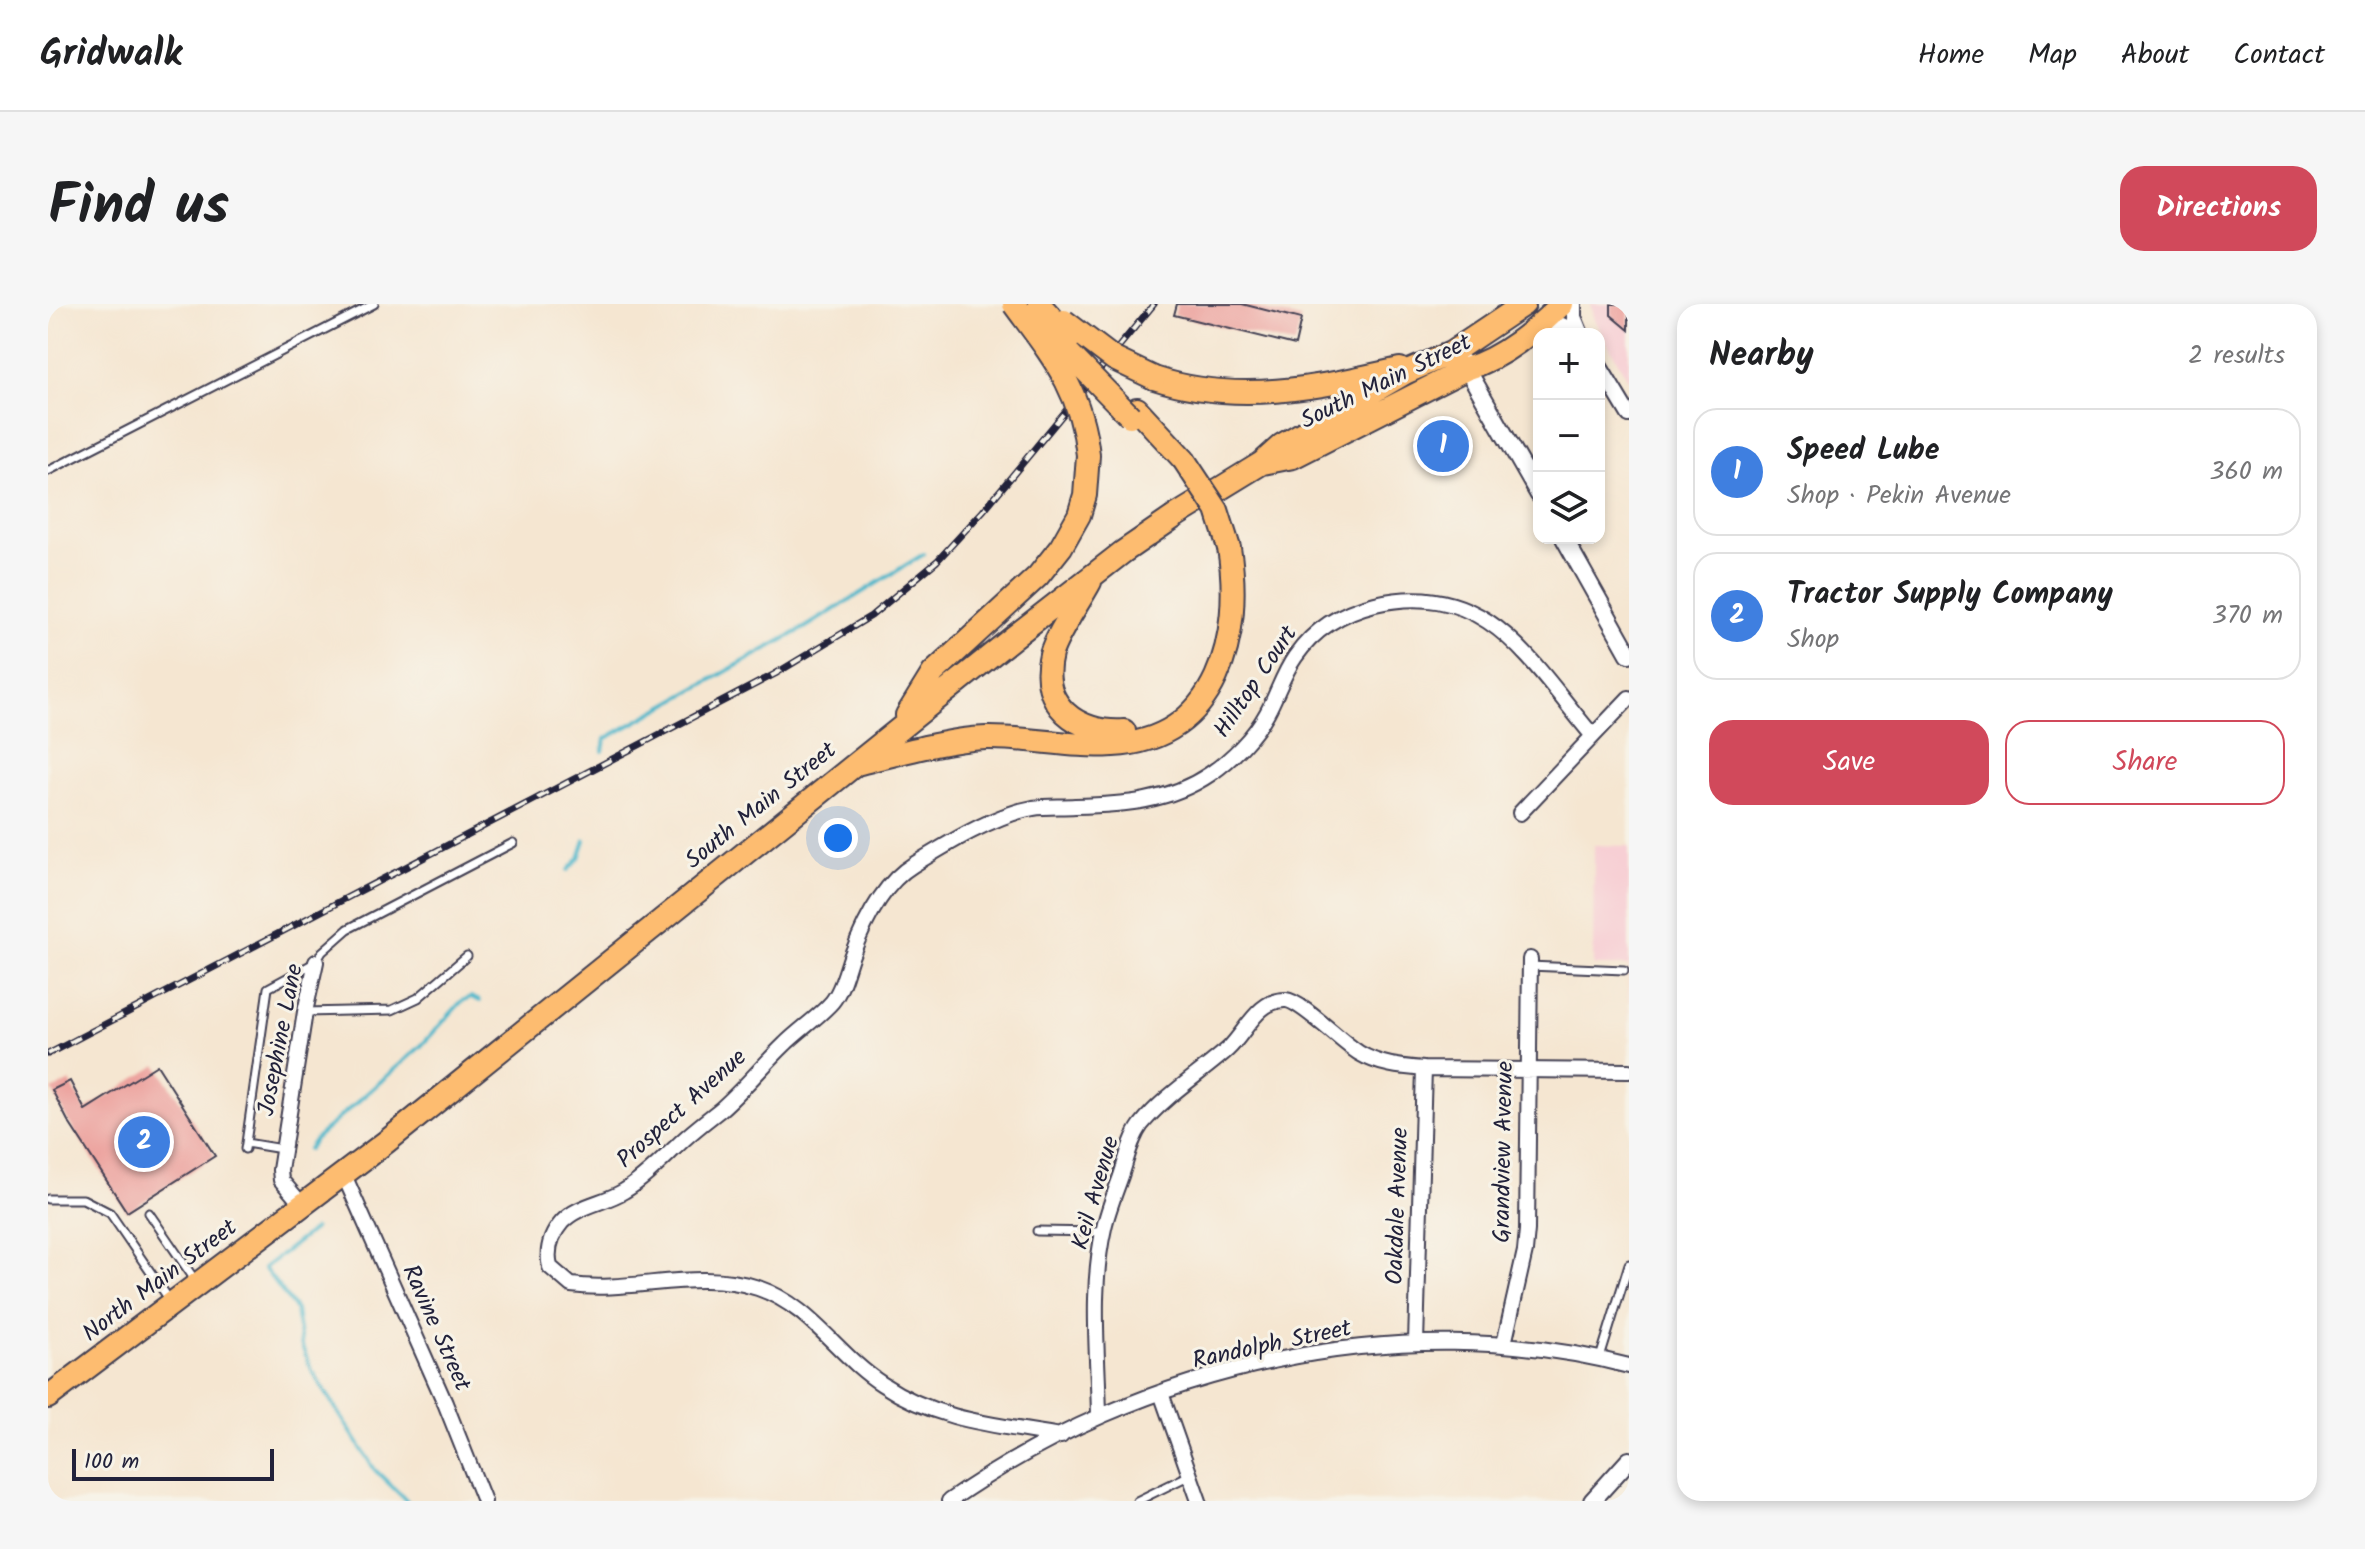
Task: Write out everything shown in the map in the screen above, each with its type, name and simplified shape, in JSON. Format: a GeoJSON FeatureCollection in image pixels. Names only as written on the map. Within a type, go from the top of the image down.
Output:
{"type":"FeatureCollection","features":[{"type":"Feature","properties":{"kind":"main road"},"geometry":{"type":"LineString","coordinates":[[1017,304],[1133,413]]}},
{"type":"Feature","properties":{"kind":"main road"},"geometry":{"type":"LineString","coordinates":[[899,729],[933,673],[1038,576],[1061,547],[1079,515],[1085,495],[1088,455],[1085,426],[1071,388],[1017,304]]}},
{"type":"Feature","properties":{"kind":"main road"},"geometry":{"type":"LineString","coordinates":[[855,764],[931,746],[982,739],[1019,738],[1091,746],[1122,745],[1152,737],[1174,726],[1198,706],[1226,655],[1234,606],[1224,549],[1198,497],[1180,463],[1133,413],[1042,304]]}},
{"type":"Feature","properties":{"kind":"main road"},"geometry":{"type":"LineString","coordinates":[[1042,304],[1100,350],[1154,378],[1203,391],[1245,393],[1306,390],[1428,362]]}},
{"type":"Feature","properties":{"kind":"main road","name":"South Main Street"},"geometry":{"type":"LineString","coordinates":[[1262,463],[1293,457],[1461,359],[1524,304]]}},
{"type":"Feature","properties":{"kind":"main road","name":"South Main Street"},"geometry":{"type":"LineString","coordinates":[[303,1206],[899,729],[1094,575],[1177,515],[1262,463],[1282,445],[1428,362],[1461,359],[1485,363],[1525,336],[1562,304]]}},
{"type":"Feature","properties":{"kind":"main road"},"geometry":{"type":"LineString","coordinates":[[1094,575],[1051,654],[1050,686],[1062,710],[1086,727],[1104,732],[1133,730],[1177,709],[1192,694],[1208,667],[1222,619],[1224,549]]}},
{"type":"Feature","properties":{"kind":"main road","name":"North Main Street"},"geometry":{"type":"LineString","coordinates":[[48,1397],[303,1206]]}},
{"type":"Feature","properties":{"kind":"street"},"geometry":{"type":"LineString","coordinates":[[1574,304],[1577,328]]}},
{"type":"Feature","properties":{"kind":"street"},"geometry":{"type":"LineString","coordinates":[[1540,328],[1556,324],[1570,328]]}},
{"type":"Feature","properties":{"kind":"street"},"geometry":{"type":"LineString","coordinates":[[1525,336],[1533,332]]}},
{"type":"Feature","properties":{"kind":"street"},"geometry":{"type":"LineString","coordinates":[[1461,359],[1533,485]]}},
{"type":"Feature","properties":{"kind":"street"},"geometry":{"type":"LineString","coordinates":[[1605,375],[1629,415]]}},
{"type":"Feature","properties":{"kind":"street"},"geometry":{"type":"LineString","coordinates":[[1567,544],[1629,654]]}},
{"type":"Feature","properties":{"kind":"street","name":"Hilltop Court"},"geometry":{"type":"LineString","coordinates":[[1228,761],[1267,714],[1295,656],[1319,630],[1348,612],[1412,599],[1458,605],[1477,613],[1505,632],[1534,661],[1593,736]]}},
{"type":"Feature","properties":{"kind":"street"},"geometry":{"type":"LineString","coordinates":[[1520,813],[1629,698]]}},
{"type":"Feature","properties":{"kind":"street","name":"Prospect Avenue"},"geometry":{"type":"LineString","coordinates":[[1061,1436],[946,1415],[923,1407],[865,1372],[802,1312],[783,1299],[759,1289],[716,1281],[571,1285],[550,1267],[549,1244],[569,1216],[626,1190],[644,1176],[727,1103],[831,1003],[863,930],[884,893],[906,869],[1006,814],[1036,808],[1148,801],[1196,783],[1228,761]]}},
{"type":"Feature","properties":{"kind":"street","name":"Josephine Lane"},"geometry":{"type":"LineString","coordinates":[[303,1206],[281,1180],[282,1149],[316,962]]}},
{"type":"Feature","properties":{"kind":"street","name":"Grandview Avenue"},"geometry":{"type":"LineString","coordinates":[[1504,1344],[1527,1230],[1530,962]]}},
{"type":"Feature","properties":{"kind":"street","name":"Keil Avenue"},"geometry":{"type":"LineString","coordinates":[[1099,1416],[1097,1278],[1103,1232],[1133,1140],[1141,1125],[1238,1040],[1261,1008],[1281,1001],[1299,1004],[1331,1033],[1362,1054],[1386,1064],[1424,1069]]}},
{"type":"Feature","properties":{"kind":"street"},"geometry":{"type":"LineString","coordinates":[[1424,1069],[1629,1071]]}},
{"type":"Feature","properties":{"kind":"street","name":"Oakdale Avenue"},"geometry":{"type":"LineString","coordinates":[[1416,1343],[1424,1069]]}},
{"type":"Feature","properties":{"kind":"street","name":"Ravine Street"},"geometry":{"type":"LineString","coordinates":[[344,1175],[445,1403],[484,1501]]}},
{"type":"Feature","properties":{"kind":"street","name":"Randolph Street"},"geometry":{"type":"LineString","coordinates":[[949,1501],[990,1474],[1099,1416],[1226,1373],[1294,1358],[1416,1343],[1504,1344],[1551,1349],[1629,1366]]}},
{"type":"Feature","properties":{"kind":"street"},"geometry":{"type":"LineString","coordinates":[[1161,1393],[1199,1501]]}},
{"type":"Feature","properties":{"kind":"street"},"geometry":{"type":"LineString","coordinates":[[1592,1501],[1629,1460]]}},
{"type":"Feature","properties":{"kind":"lane"},"geometry":{"type":"LineString","coordinates":[[48,471],[374,304]]}},
{"type":"Feature","properties":{"kind":"lane","name":"Josephine Lane"},"geometry":{"type":"LineString","coordinates":[[316,962],[322,952],[348,929],[513,843]]}},
{"type":"Feature","properties":{"kind":"lane"},"geometry":{"type":"LineString","coordinates":[[305,1012],[392,1010],[418,998],[467,956]]}},
{"type":"Feature","properties":{"kind":"lane"},"geometry":{"type":"LineString","coordinates":[[282,1149],[245,1146],[268,988],[316,962]]}},
{"type":"Feature","properties":{"kind":"lane"},"geometry":{"type":"LineString","coordinates":[[1530,962],[1624,970]]}},
{"type":"Feature","properties":{"kind":"lane"},"geometry":{"type":"LineString","coordinates":[[48,1199],[83,1199],[110,1213],[172,1304]]}},
{"type":"Feature","properties":{"kind":"lane"},"geometry":{"type":"LineString","coordinates":[[149,1213],[198,1284]]}},
{"type":"Feature","properties":{"kind":"lane"},"geometry":{"type":"LineString","coordinates":[[1037,1231],[1103,1232]]}},
{"type":"Feature","properties":{"kind":"lane"},"geometry":{"type":"LineString","coordinates":[[1600,1358],[1629,1264]]}},
{"type":"Feature","properties":{"kind":"lane"},"geometry":{"type":"LineString","coordinates":[[1137,1501],[1190,1475]]}},
{"type":"Feature","properties":{"kind":"shaded area"},"geometry":{"type":"Polygon","coordinates":[[[1590,304],[1629,304],[1629,381],[1605,339],[1605,328],[1599,328],[1590,304]]]}},
{"type":"Feature","properties":{"kind":"shaded area"},"geometry":{"type":"Polygon","coordinates":[[[1594,845],[1629,846],[1629,1055],[1628,966],[1593,966],[1594,845]]]}},
{"type":"Feature","properties":{"kind":"building"},"geometry":{"type":"Polygon","coordinates":[[[1177,304],[1242,304],[1301,319],[1295,345],[1174,315],[1177,304]]]}},
{"type":"Feature","properties":{"kind":"building"},"geometry":{"type":"Polygon","coordinates":[[[1611,304],[1629,304],[1629,330],[1611,315],[1611,304]]]}},
{"type":"Feature","properties":{"kind":"building"},"geometry":{"type":"Polygon","coordinates":[[[157,1065],[215,1156],[127,1212],[68,1121],[52,1090],[70,1081],[85,1110],[157,1065]]]}},
{"type":"Feature","properties":{"kind":"waterway"},"geometry":{"type":"LineString","coordinates":[[603,751],[605,739],[806,627],[924,554]]}},
{"type":"Feature","properties":{"kind":"waterway"},"geometry":{"type":"LineString","coordinates":[[568,870],[579,858],[585,840]]}},
{"type":"Feature","properties":{"kind":"waterway"},"geometry":{"type":"LineString","coordinates":[[308,1149],[315,1139],[421,1046],[462,1001],[471,997],[480,1001]]}},
{"type":"Feature","properties":{"kind":"waterway"},"geometry":{"type":"LineString","coordinates":[[314,1229],[264,1268],[296,1310],[301,1344],[312,1371],[375,1470],[407,1501]]}},
{"type":"Feature","properties":{"kind":"railway"},"geometry":{"type":"LineString","coordinates":[[48,1054],[775,674],[871,616],[937,561],[983,511],[1154,304]]}},
{"type":"Feature","properties":{"kind":"place","name":"Speed Lube"},"geometry":{"type":"Point","coordinates":[1443,446]}},
{"type":"Feature","properties":{"kind":"place","name":"Tractor Supply Company"},"geometry":{"type":"Point","coordinates":[144,1142]}}]}
